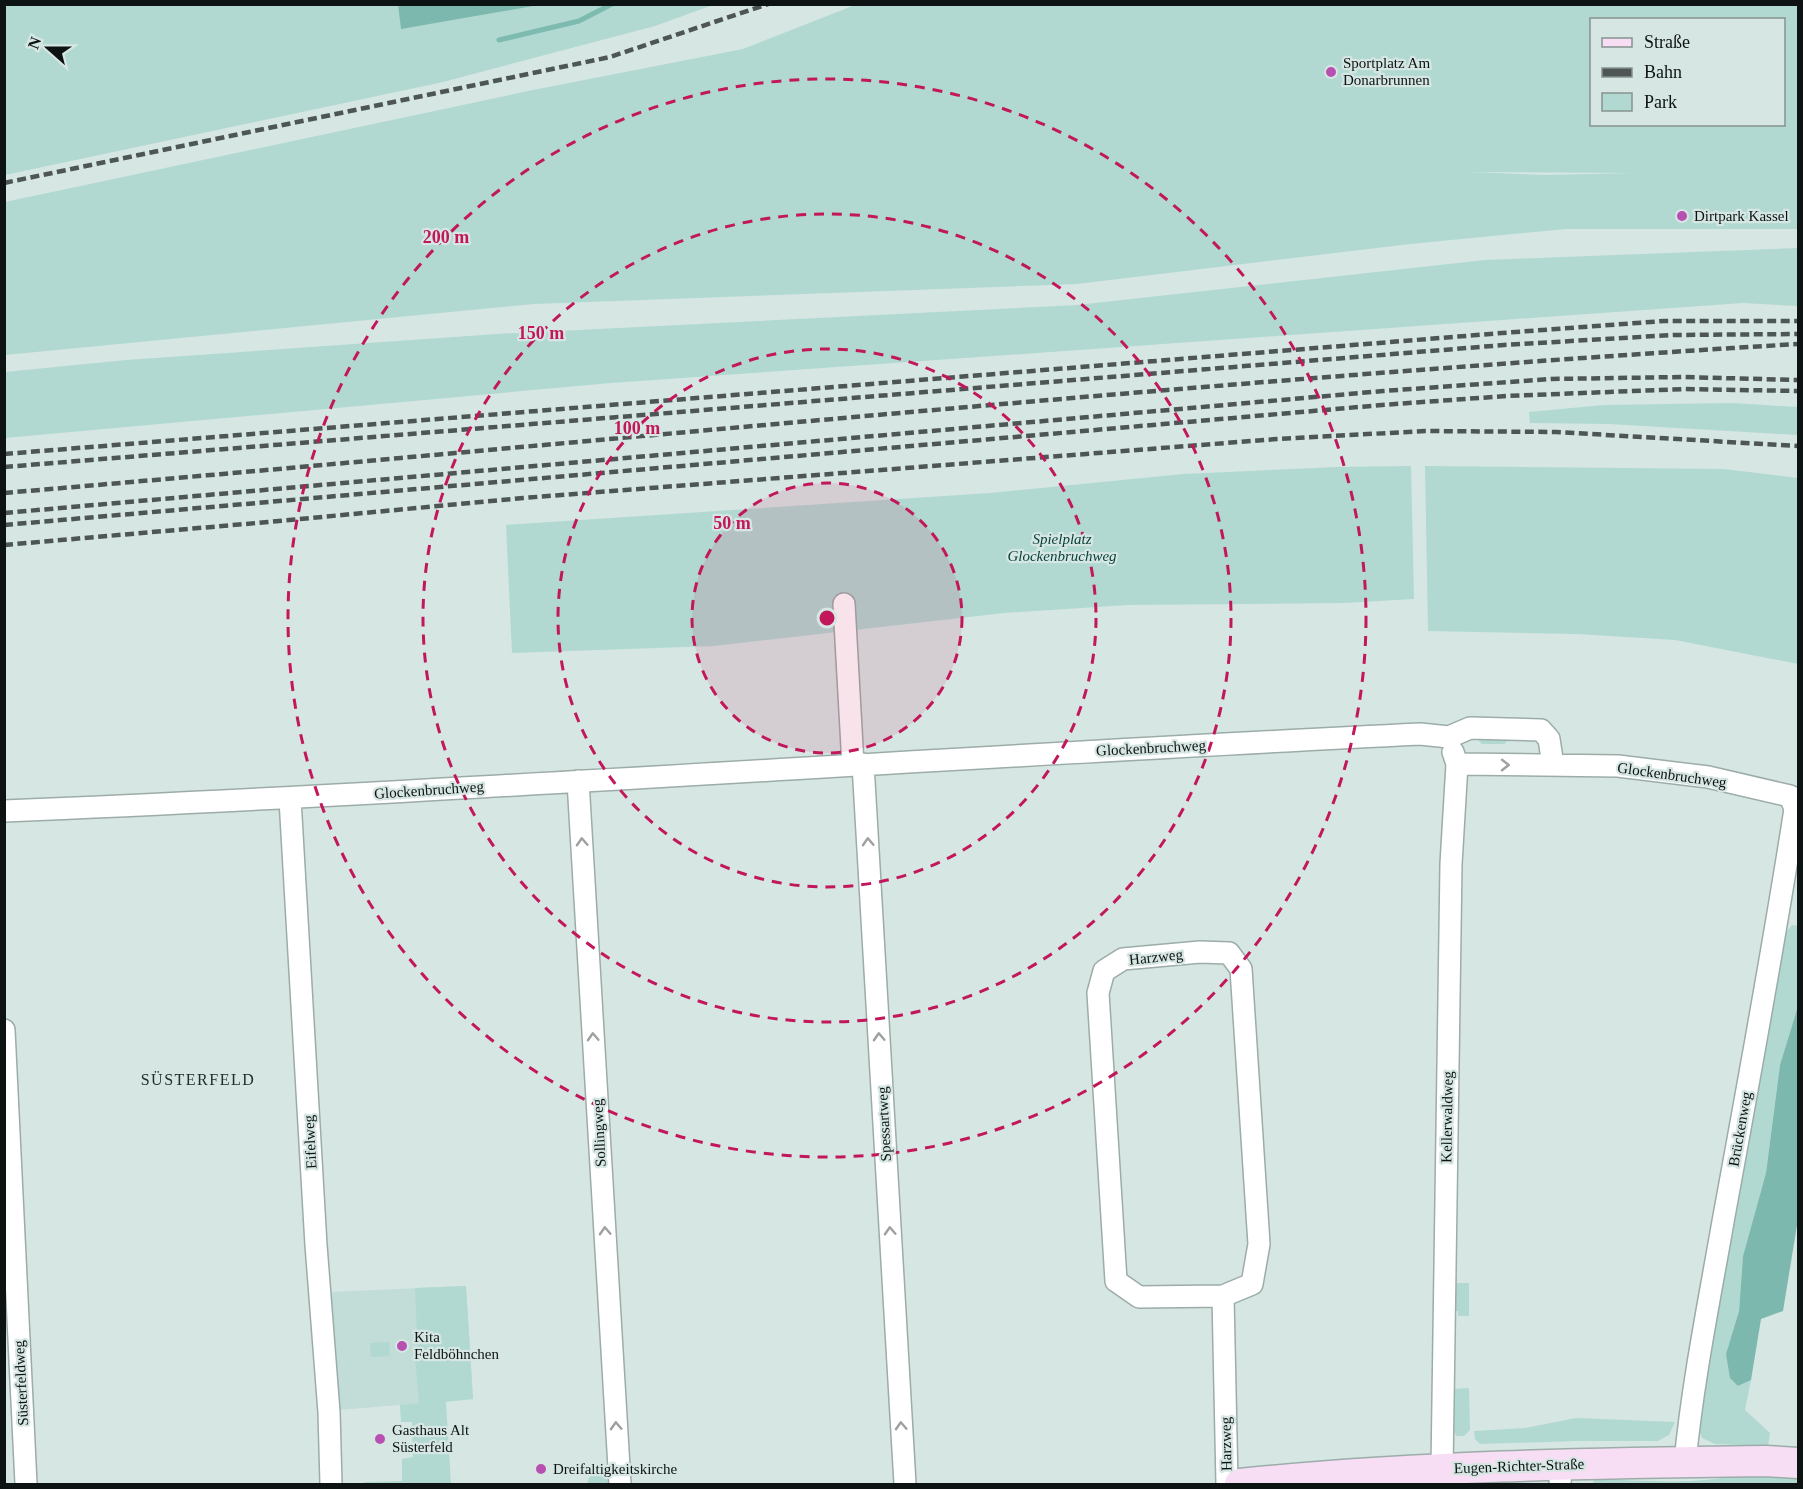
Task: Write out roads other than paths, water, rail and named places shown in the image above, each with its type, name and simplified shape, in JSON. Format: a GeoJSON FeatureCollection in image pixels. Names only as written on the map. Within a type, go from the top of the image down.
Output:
{"type":"FeatureCollection","features":[{"type":"Feature","properties":{"kind":"main road","name":"Eugen-Richter-Straße"},"geometry":{"type":"LineString","coordinates":[[1239,1485],[1314,1477],[1442,1469],[1560,1474],[1685,1462],[1798,1463]]}},
{"type":"Feature","properties":{"kind":"street"},"geometry":{"type":"LineString","coordinates":[[844,604],[858,764]]}},
{"type":"Feature","properties":{"kind":"street","name":"Glockenbruchweg"},"geometry":{"type":"LineString","coordinates":[[4,812],[290,799],[858,764],[1420,734],[1449,737],[1470,728],[1541,730],[1549,739],[1553,765]]}},
{"type":"Feature","properties":{"kind":"street"},"geometry":{"type":"LineString","coordinates":[[1449,737],[1457,764]]}},
{"type":"Feature","properties":{"kind":"street","name":"Spessartweg"},"geometry":{"type":"LineString","coordinates":[[858,764],[905,1485]]}},
{"type":"Feature","properties":{"kind":"street","name":"Glockenbruchweg"},"geometry":{"type":"LineString","coordinates":[[1457,764],[1618,766],[1708,777],[1790,796]]}},
{"type":"Feature","properties":{"kind":"street","name":"Kellerwaldweg"},"geometry":{"type":"LineString","coordinates":[[1442,1469],[1451,876],[1457,764]]}},
{"type":"Feature","properties":{"kind":"street","name":"Sollingweg"},"geometry":{"type":"LineString","coordinates":[[578,781],[620,1485]]}},
{"type":"Feature","properties":{"kind":"street","name":"Brückenweg"},"geometry":{"type":"LineString","coordinates":[[1685,1462],[1709,1299],[1789,909],[1795,809],[1790,796]]}},
{"type":"Feature","properties":{"kind":"street","name":"Eifelweg"},"geometry":{"type":"LineString","coordinates":[[290,799],[329,1412],[331,1485]]}},
{"type":"Feature","properties":{"kind":"street","name":"Harzweg"},"geometry":{"type":"LineString","coordinates":[[1200,952],[1229,953],[1241,969],[1259,1244],[1252,1284],[1223,1296],[1139,1297],[1116,1281],[1098,993],[1104,971],[1123,959],[1200,952]]}},
{"type":"Feature","properties":{"kind":"street","name":"Süsterfeldweg"},"geometry":{"type":"LineString","coordinates":[[4,1030],[26,1485]]}},
{"type":"Feature","properties":{"kind":"street","name":"Harzweg"},"geometry":{"type":"LineString","coordinates":[[1223,1296],[1227,1485]]}},
{"type":"Feature","properties":{"kind":"waterway"},"geometry":{"type":"LineString","coordinates":[[499,40],[579,21],[612,4]]}},
{"type":"Feature","properties":{"kind":"railway"},"geometry":{"type":"LineString","coordinates":[[4,183],[610,57],[768,4]]}},
{"type":"Feature","properties":{"kind":"railway"},"geometry":{"type":"LineString","coordinates":[[4,454],[1502,333],[1664,321],[1798,321]]}},
{"type":"Feature","properties":{"kind":"railway"},"geometry":{"type":"LineString","coordinates":[[4,467],[1504,345],[1673,335],[1798,334]]}},
{"type":"Feature","properties":{"kind":"railway"},"geometry":{"type":"LineString","coordinates":[[4,493],[1350,375],[1798,344]]}},
{"type":"Feature","properties":{"kind":"railway"},"geometry":{"type":"LineString","coordinates":[[4,513],[1383,391],[1551,379],[1683,377],[1798,380]]}},
{"type":"Feature","properties":{"kind":"railway"},"geometry":{"type":"LineString","coordinates":[[4,525],[1382,405],[1506,396],[1685,389],[1798,391]]}},
{"type":"Feature","properties":{"kind":"railway"},"geometry":{"type":"LineString","coordinates":[[4,545],[523,498],[1277,439],[1425,431],[1556,432],[1798,446]]}},
{"type":"Feature","properties":{"kind":"place","name":"Sportplatz Am Donarbrunnen"},"geometry":{"type":"Point","coordinates":[1331,72]}},
{"type":"Feature","properties":{"kind":"place","name":"Dirtpark Kassel"},"geometry":{"type":"Point","coordinates":[1682,216]}},
{"type":"Feature","properties":{"kind":"place","name":"Kita Feldböhnchen"},"geometry":{"type":"Point","coordinates":[402,1346]}},
{"type":"Feature","properties":{"kind":"place","name":"Gasthaus Alt Süsterfeld"},"geometry":{"type":"Point","coordinates":[380,1439]}},
{"type":"Feature","properties":{"kind":"place","name":"Dreifaltigkeitskirche"},"geometry":{"type":"Point","coordinates":[541,1469]}},
{"type":"Feature","properties":{"kind":"district","name":"SÜSTERFELD"},"geometry":{"type":"Point","coordinates":[198,1079]}},
{"type":"Feature","properties":{"kind":"park label","name":"Spielplatz Glockenbruchweg"},"geometry":{"type":"Point","coordinates":[1062,548]}}]}
